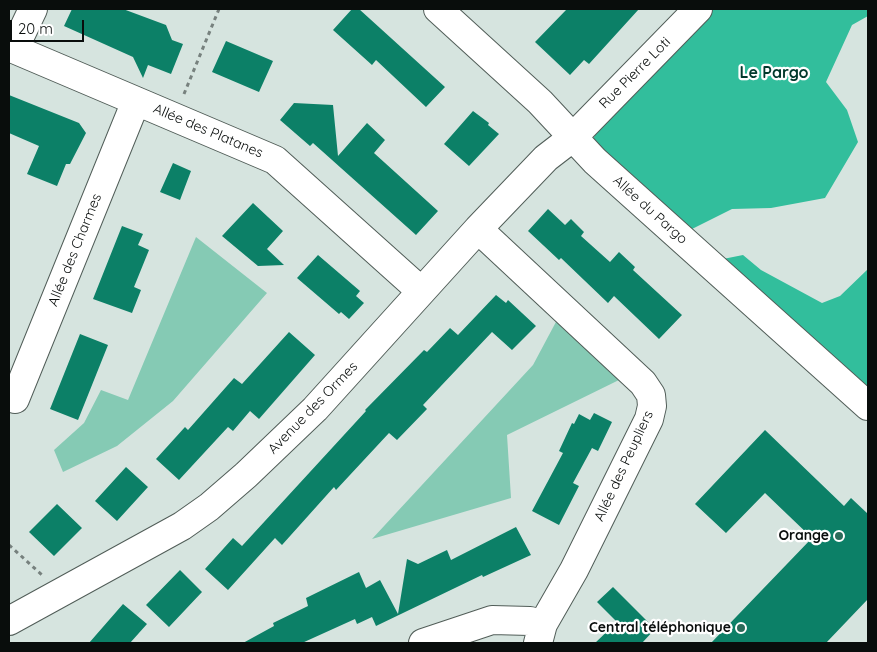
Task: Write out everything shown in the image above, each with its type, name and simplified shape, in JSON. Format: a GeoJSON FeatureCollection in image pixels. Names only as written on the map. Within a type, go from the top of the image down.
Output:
{"type":"FeatureCollection","features":[{"type":"Feature","properties":{"kind":"street","name":"Allée des Platanes"},"geometry":{"type":"LineString","coordinates":[[33,9],[12,48],[175,116],[274,160],[421,291]]}},
{"type":"Feature","properties":{"kind":"street","name":"Allée du Pargo"},"geometry":{"type":"LineString","coordinates":[[438,9],[540,102],[572,138],[868,406]]}},
{"type":"Feature","properties":{"kind":"street","name":"Rue Pierre Loti"},"geometry":{"type":"LineString","coordinates":[[572,138],[698,9]]}},
{"type":"Feature","properties":{"kind":"street","name":"Allée des Charmes"},"geometry":{"type":"LineString","coordinates":[[15,399],[136,101]]}},
{"type":"Feature","properties":{"kind":"street","name":"Avenue des Ormes"},"geometry":{"type":"LineString","coordinates":[[9,621],[168,533],[209,506],[246,475],[315,409],[478,229],[546,158],[572,138]]}},
{"type":"Feature","properties":{"kind":"street","name":"Allée des Peupliers"},"geometry":{"type":"LineString","coordinates":[[478,229],[643,384],[651,395],[652,406],[649,419],[540,634]]}},
{"type":"Feature","properties":{"kind":"street"},"geometry":{"type":"LineString","coordinates":[[423,643],[492,620],[530,621],[540,634]]}},
{"type":"Feature","properties":{"kind":"path"},"geometry":{"type":"LineString","coordinates":[[175,116],[219,9]]}},
{"type":"Feature","properties":{"kind":"path"},"geometry":{"type":"LineString","coordinates":[[9,545],[62,592]]}},
{"type":"Feature","properties":{"kind":"green space"},"geometry":{"type":"Polygon","coordinates":[[[713,9],[868,9],[868,16],[852,25],[826,82],[847,110],[858,142],[825,198],[771,208],[732,209],[692,229],[592,145],[596,130],[713,9]]]}},
{"type":"Feature","properties":{"kind":"green space"},"geometry":{"type":"Polygon","coordinates":[[[196,237],[267,293],[173,401],[117,446],[63,472],[54,450],[84,423],[101,390],[128,400],[196,237]]]}},
{"type":"Feature","properties":{"kind":"green space"},"geometry":{"type":"Polygon","coordinates":[[[743,255],[761,270],[822,303],[840,296],[868,269],[868,398],[718,260],[743,255]]]}},
{"type":"Feature","properties":{"kind":"green space"},"geometry":{"type":"Polygon","coordinates":[[[557,320],[619,380],[507,435],[511,498],[372,539],[533,365],[557,320]]]}},
{"type":"Feature","properties":{"kind":"building"},"geometry":{"type":"Polygon","coordinates":[[[72,9],[123,9],[166,25],[172,40],[183,44],[171,74],[148,65],[143,78],[133,57],[64,26],[72,9]]]}},
{"type":"Feature","properties":{"kind":"building"},"geometry":{"type":"Polygon","coordinates":[[[352,9],[359,9],[445,87],[426,107],[376,60],[372,65],[333,30],[352,9]]]}},
{"type":"Feature","properties":{"kind":"building"},"geometry":{"type":"Polygon","coordinates":[[[567,9],[639,9],[589,64],[584,60],[570,75],[535,42],[567,9]]]}},
{"type":"Feature","properties":{"kind":"building"},"geometry":{"type":"Polygon","coordinates":[[[226,41],[273,61],[259,92],[212,72],[226,41]]]}},
{"type":"Feature","properties":{"kind":"building"},"geometry":{"type":"Polygon","coordinates":[[[9,95],[79,123],[86,133],[70,164],[66,164],[57,186],[27,174],[39,146],[9,133],[9,95]]]}},
{"type":"Feature","properties":{"kind":"building"},"geometry":{"type":"Polygon","coordinates":[[[294,103],[333,105],[338,156],[367,123],[385,140],[374,153],[438,211],[416,235],[313,143],[310,146],[280,120],[294,103]]]}},
{"type":"Feature","properties":{"kind":"building"},"geometry":{"type":"Polygon","coordinates":[[[473,111],[489,123],[488,125],[499,134],[469,166],[444,144],[473,111]]]}},
{"type":"Feature","properties":{"kind":"building"},"geometry":{"type":"Polygon","coordinates":[[[173,163],[191,171],[180,200],[160,192],[173,163]]]}},
{"type":"Feature","properties":{"kind":"building"},"geometry":{"type":"Polygon","coordinates":[[[253,203],[283,231],[267,249],[284,265],[258,266],[222,236],[253,203]]]}},
{"type":"Feature","properties":{"kind":"building"},"geometry":{"type":"Polygon","coordinates":[[[548,209],[565,225],[571,219],[584,232],[581,236],[610,262],[619,252],[635,267],[633,270],[682,315],[659,339],[614,296],[608,303],[561,258],[559,260],[528,231],[548,209]]]}},
{"type":"Feature","properties":{"kind":"building"},"geometry":{"type":"Polygon","coordinates":[[[122,226],[143,234],[138,245],[149,250],[134,287],[141,290],[132,313],[93,299],[122,226]]]}},
{"type":"Feature","properties":{"kind":"building"},"geometry":{"type":"Polygon","coordinates":[[[318,255],[360,291],[356,296],[364,303],[349,319],[341,312],[339,314],[297,278],[318,255]]]}},
{"type":"Feature","properties":{"kind":"building"},"geometry":{"type":"Polygon","coordinates":[[[496,295],[506,303],[508,300],[536,326],[512,350],[492,332],[423,405],[427,409],[397,440],[389,433],[336,490],[334,487],[282,545],[275,538],[228,590],[205,569],[233,538],[242,546],[365,410],[424,350],[427,352],[450,328],[458,335],[496,295]]]}},
{"type":"Feature","properties":{"kind":"building"},"geometry":{"type":"Polygon","coordinates":[[[289,332],[315,355],[259,419],[250,411],[233,431],[228,427],[179,480],[156,459],[185,427],[188,430],[234,378],[242,384],[289,332]]]}},
{"type":"Feature","properties":{"kind":"building"},"geometry":{"type":"Polygon","coordinates":[[[80,334],[108,345],[78,420],[50,409],[80,334]]]}},
{"type":"Feature","properties":{"kind":"building"},"geometry":{"type":"Polygon","coordinates":[[[594,413],[612,422],[598,451],[592,448],[573,483],[579,486],[559,525],[532,511],[563,453],[559,451],[572,423],[574,424],[579,414],[590,420],[594,413]]]}},
{"type":"Feature","properties":{"kind":"building","name":"Orange"},"geometry":{"type":"Polygon","coordinates":[[[765,430],[844,506],[851,498],[868,514],[868,599],[826,643],[711,643],[812,538],[765,493],[726,533],[695,504],[765,430]]]}},
{"type":"Feature","properties":{"kind":"building"},"geometry":{"type":"Polygon","coordinates":[[[126,467],[148,487],[117,521],[95,501],[126,467]]]}},
{"type":"Feature","properties":{"kind":"building"},"geometry":{"type":"Polygon","coordinates":[[[57,504],[82,528],[54,556],[29,532],[57,504]]]}},
{"type":"Feature","properties":{"kind":"building"},"geometry":{"type":"Polygon","coordinates":[[[516,527],[531,555],[483,577],[482,575],[376,626],[372,617],[357,624],[355,619],[302,643],[243,643],[274,626],[273,623],[308,606],[306,598],[359,572],[366,588],[380,580],[398,614],[407,559],[418,564],[447,550],[451,560],[516,527]]]}},
{"type":"Feature","properties":{"kind":"building"},"geometry":{"type":"Polygon","coordinates":[[[180,570],[202,592],[169,627],[146,605],[180,570]]]}},
{"type":"Feature","properties":{"kind":"building"},"geometry":{"type":"Polygon","coordinates":[[[613,587],[655,629],[642,643],[595,643],[617,622],[597,602],[613,587]]]}},
{"type":"Feature","properties":{"kind":"building"},"geometry":{"type":"Polygon","coordinates":[[[123,604],[147,624],[130,643],[89,643],[123,604]]]}},
{"type":"Feature","properties":{"kind":"place","name":"Orange"},"geometry":{"type":"Point","coordinates":[839,536]}},
{"type":"Feature","properties":{"kind":"place","name":"Central téléphonique"},"geometry":{"type":"Point","coordinates":[741,628]}},
{"type":"Feature","properties":{"kind":"district","name":"Le Pargo"},"geometry":{"type":"Point","coordinates":[774,73]}}]}
